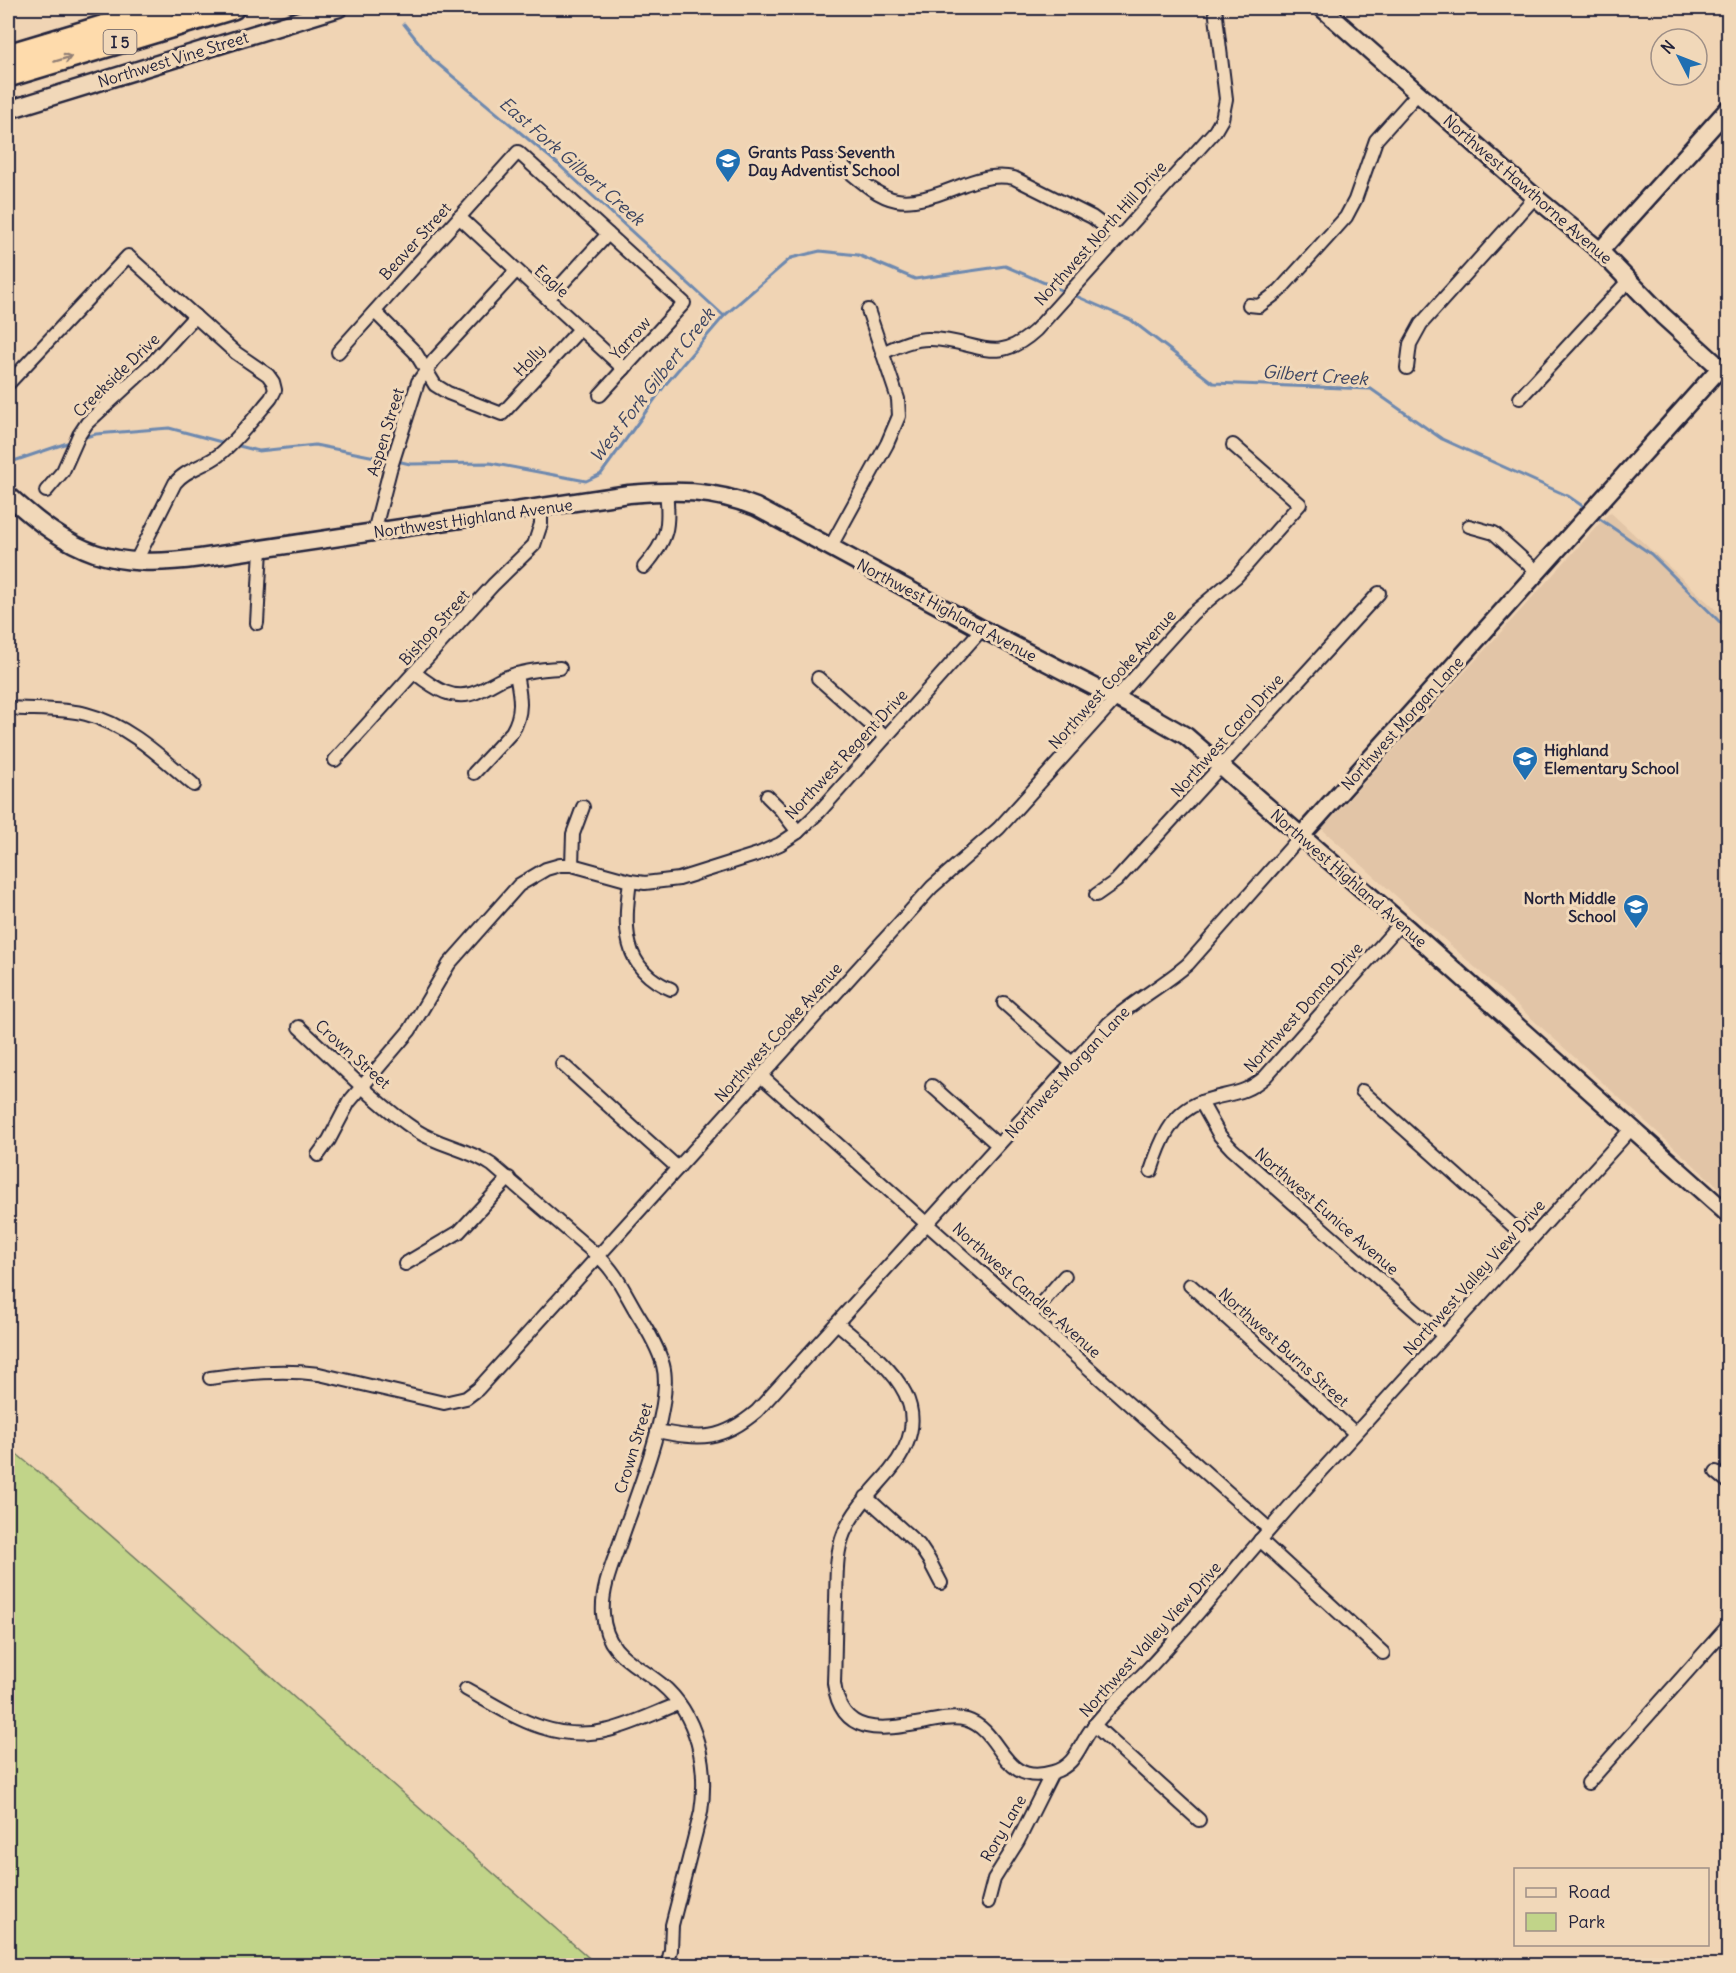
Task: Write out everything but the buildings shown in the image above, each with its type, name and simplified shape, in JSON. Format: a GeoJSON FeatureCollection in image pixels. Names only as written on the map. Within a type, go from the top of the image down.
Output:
{"type":"FeatureCollection","features":[{"type":"Feature","properties":{"kind":"highway","name":"I 5"},"geometry":{"type":"LineString","coordinates":[[8,55],[165,8]]}},
{"type":"Feature","properties":{"kind":"highway","name":"I 5"},"geometry":{"type":"LineString","coordinates":[[8,76],[233,8]]}},
{"type":"Feature","properties":{"kind":"main road","name":"Northwest Vine Street"},"geometry":{"type":"LineString","coordinates":[[8,110],[339,8]]}},
{"type":"Feature","properties":{"kind":"main road","name":"Northwest Hawthorne Avenue"},"geometry":{"type":"LineString","coordinates":[[1322,8],[1535,197],[1600,251],[1663,316],[1724,372]]}},
{"type":"Feature","properties":{"kind":"main road"},"geometry":{"type":"LineString","coordinates":[[1600,251],[1728,109]]}},
{"type":"Feature","properties":{"kind":"main road","name":"Northwest Morgan Lane"},"geometry":{"type":"LineString","coordinates":[[1301,836],[1537,572],[1724,372]]}},
{"type":"Feature","properties":{"kind":"main road","name":"Northwest Highland Avenue"},"geometry":{"type":"LineString","coordinates":[[8,495],[43,526],[70,544],[110,558],[135,563],[175,562],[666,491],[710,493],[743,501],[831,546],[982,630],[1177,731],[1221,765],[1728,1214]]}},
{"type":"Feature","properties":{"kind":"street","name":"Northwest North Hill Drive"},"geometry":{"type":"LineString","coordinates":[[882,352],[922,339],[940,340],[991,351],[1005,350],[1016,346],[1042,323],[1215,131],[1222,119],[1226,99],[1215,8]]}},
{"type":"Feature","properties":{"kind":"street"},"geometry":{"type":"LineString","coordinates":[[1249,305],[1259,306],[1279,291],[1346,217],[1355,200],[1376,140],[1418,93]]}},
{"type":"Feature","properties":{"kind":"street","name":"Beaver Street"},"geometry":{"type":"LineString","coordinates":[[338,352],[518,152],[608,234]]}},
{"type":"Feature","properties":{"kind":"street"},"geometry":{"type":"LineString","coordinates":[[838,162],[866,186],[892,200],[917,201],[931,198],[976,180],[1002,176],[1014,178],[1092,217],[1119,237]]}},
{"type":"Feature","properties":{"kind":"street"},"geometry":{"type":"LineString","coordinates":[[1407,368],[1410,344],[1421,324],[1535,197]]}},
{"type":"Feature","properties":{"kind":"street","name":"Eagle"},"geometry":{"type":"LineString","coordinates":[[459,217],[624,369]]}},
{"type":"Feature","properties":{"kind":"street"},"geometry":{"type":"LineString","coordinates":[[548,299],[608,234]]}},
{"type":"Feature","properties":{"kind":"street","name":"Yarrow"},"geometry":{"type":"LineString","coordinates":[[600,395],[684,303],[608,234]]}},
{"type":"Feature","properties":{"kind":"street"},"geometry":{"type":"LineString","coordinates":[[8,384],[128,256],[236,353],[268,375],[273,382],[275,390],[262,408],[219,454],[210,462],[180,476],[135,563]]}},
{"type":"Feature","properties":{"kind":"street","name":"Aspen Street"},"geometry":{"type":"LineString","coordinates":[[374,532],[390,470],[418,382],[516,271]]}},
{"type":"Feature","properties":{"kind":"street"},"geometry":{"type":"LineString","coordinates":[[1521,398],[1629,280]]}},
{"type":"Feature","properties":{"kind":"street"},"geometry":{"type":"LineString","coordinates":[[831,546],[887,444],[899,416],[899,406],[868,310]]}},
{"type":"Feature","properties":{"kind":"street"},"geometry":{"type":"LineString","coordinates":[[375,312],[416,352],[426,371]]}},
{"type":"Feature","properties":{"kind":"street","name":"Creekside Drive"},"geometry":{"type":"LineString","coordinates":[[46,491],[63,471],[87,423],[168,348],[195,316]]}},
{"type":"Feature","properties":{"kind":"street","name":"Holly"},"geometry":{"type":"LineString","coordinates":[[426,371],[440,389],[502,414],[580,329]]}},
{"type":"Feature","properties":{"kind":"street","name":"Northwest Cooke Avenue"},"geometry":{"type":"LineString","coordinates":[[210,1378],[279,1370],[303,1372],[336,1377],[444,1403],[466,1398],[478,1389],[932,887],[999,828],[1192,614],[1236,577],[1300,504],[1233,445]]}},
{"type":"Feature","properties":{"kind":"street"},"geometry":{"type":"LineString","coordinates":[[644,567],[658,551],[666,534],[668,525],[666,491]]}},
{"type":"Feature","properties":{"kind":"street","name":"Bishop Street"},"geometry":{"type":"LineString","coordinates":[[335,760],[512,564],[534,545],[541,524],[541,508]]}},
{"type":"Feature","properties":{"kind":"street"},"geometry":{"type":"LineString","coordinates":[[1469,526],[1494,533],[1537,572]]}},
{"type":"Feature","properties":{"kind":"street"},"geometry":{"type":"LineString","coordinates":[[257,622],[261,549]]}},
{"type":"Feature","properties":{"kind":"street","name":"Northwest Carol Drive"},"geometry":{"type":"LineString","coordinates":[[1096,895],[1116,881],[1379,592]]}},
{"type":"Feature","properties":{"kind":"street","name":"Northwest Regent Drive"},"geometry":{"type":"LineString","coordinates":[[318,1155],[329,1140],[341,1114],[362,1085],[410,1030],[449,964],[519,885],[533,876],[560,865],[572,865],[630,881],[662,882],[722,866],[765,851],[798,832],[820,811],[982,630]]}},
{"type":"Feature","properties":{"kind":"street"},"geometry":{"type":"LineString","coordinates":[[415,673],[438,691],[458,695],[478,692],[503,678],[516,674],[538,669],[560,668]]}},
{"type":"Feature","properties":{"kind":"street"},"geometry":{"type":"LineString","coordinates":[[474,773],[517,724],[522,703],[516,674]]}},
{"type":"Feature","properties":{"kind":"street"},"geometry":{"type":"LineString","coordinates":[[818,678],[885,737]]}},
{"type":"Feature","properties":{"kind":"street"},"geometry":{"type":"LineString","coordinates":[[8,708],[70,711],[104,720],[144,743],[194,786]]}},
{"type":"Feature","properties":{"kind":"street"},"geometry":{"type":"LineString","coordinates":[[767,796],[782,810],[798,832]]}},
{"type":"Feature","properties":{"kind":"street"},"geometry":{"type":"LineString","coordinates":[[572,865],[573,834],[583,807]]}},
{"type":"Feature","properties":{"kind":"street","name":"Northwest Morgan Lane"},"geometry":{"type":"LineString","coordinates":[[657,1431],[685,1437],[703,1437],[734,1428],[757,1411],[1072,1063],[1118,1015],[1188,964],[1301,836]]}},
{"type":"Feature","properties":{"kind":"street"},"geometry":{"type":"LineString","coordinates":[[630,881],[625,922],[630,947],[643,971],[671,989]]}},
{"type":"Feature","properties":{"kind":"street","name":"Northwest Donna Drive"},"geometry":{"type":"LineString","coordinates":[[1151,1171],[1159,1146],[1168,1129],[1189,1108],[1201,1102],[1240,1093],[1265,1077],[1401,923]]}},
{"type":"Feature","properties":{"kind":"street"},"geometry":{"type":"LineString","coordinates":[[1004,1003],[1072,1063]]}},
{"type":"Feature","properties":{"kind":"street","name":"Crown Street"},"geometry":{"type":"LineString","coordinates":[[299,1027],[362,1085],[417,1130],[431,1139],[479,1156],[509,1178],[608,1265],[653,1340],[664,1366],[664,1404],[608,1580],[604,1596],[603,1617],[604,1628],[615,1649],[624,1659],[661,1684],[678,1704],[693,1729],[703,1761],[704,1795],[672,1925],[671,1950],[667,1965]]}},
{"type":"Feature","properties":{"kind":"street"},"geometry":{"type":"LineString","coordinates":[[562,1064],[678,1168]]}},
{"type":"Feature","properties":{"kind":"street","name":"Northwest Candler Avenue"},"geometry":{"type":"LineString","coordinates":[[761,1076],[1269,1529]]}},
{"type":"Feature","properties":{"kind":"street"},"geometry":{"type":"LineString","coordinates":[[932,1086],[998,1145]]}},
{"type":"Feature","properties":{"kind":"street"},"geometry":{"type":"LineString","coordinates":[[1362,1091],[1530,1240]]}},
{"type":"Feature","properties":{"kind":"street","name":"Northwest Eunice Avenue"},"geometry":{"type":"LineString","coordinates":[[1201,1102],[1220,1136],[1232,1149],[1444,1336]]}},
{"type":"Feature","properties":{"kind":"street","name":"Northwest Valley View Drive"},"geometry":{"type":"LineString","coordinates":[[1052,1773],[1074,1759],[1094,1725],[1187,1626],[1269,1529],[1631,1129]]}},
{"type":"Feature","properties":{"kind":"street"},"geometry":{"type":"LineString","coordinates":[[405,1264],[441,1245],[459,1232],[509,1178]]}},
{"type":"Feature","properties":{"kind":"street"},"geometry":{"type":"LineString","coordinates":[[1031,1315],[1065,1276]]}},
{"type":"Feature","properties":{"kind":"street","name":"Northwest Burns Street"},"geometry":{"type":"LineString","coordinates":[[1190,1285],[1355,1433]]}},
{"type":"Feature","properties":{"kind":"street"},"geometry":{"type":"LineString","coordinates":[[838,1324],[895,1376],[910,1405],[910,1435],[896,1463],[866,1497],[853,1516],[838,1551],[834,1683],[836,1697],[850,1718],[872,1728],[887,1729],[942,1719],[964,1719],[980,1726],[1004,1759],[1013,1766],[1032,1774],[1052,1773]]}},
{"type":"Feature","properties":{"kind":"street"},"geometry":{"type":"LineString","coordinates":[[1716,1472],[1728,1482]]}},
{"type":"Feature","properties":{"kind":"street"},"geometry":{"type":"LineString","coordinates":[[866,1497],[919,1545],[941,1583]]}},
{"type":"Feature","properties":{"kind":"street"},"geometry":{"type":"LineString","coordinates":[[1260,1540],[1383,1653]]}},
{"type":"Feature","properties":{"kind":"street"},"geometry":{"type":"LineString","coordinates":[[1588,1783],[1728,1626]]}},
{"type":"Feature","properties":{"kind":"street"},"geometry":{"type":"LineString","coordinates":[[466,1689],[534,1725],[560,1733],[591,1734],[610,1730],[678,1704]]}},
{"type":"Feature","properties":{"kind":"street"},"geometry":{"type":"LineString","coordinates":[[1094,1725],[1199,1820]]}},
{"type":"Feature","properties":{"kind":"street","name":"Rory Lane"},"geometry":{"type":"LineString","coordinates":[[988,1902],[994,1879],[1018,1841],[1052,1773]]}},
{"type":"Feature","properties":{"kind":"shaded area","name":"Highland Elementary School"},"geometry":{"type":"Polygon","coordinates":[[[1610,512],[1728,621],[1728,1196],[1322,829],[1610,512]]]}},
{"type":"Feature","properties":{"kind":"green space"},"geometry":{"type":"Polygon","coordinates":[[[8,1447],[47,1479],[597,1965],[8,1965],[8,1447]]]}},
{"type":"Feature","properties":{"kind":"waterway","name":"East Fork Gilbert Creek"},"geometry":{"type":"LineString","coordinates":[[404,24],[432,59],[558,164],[724,316]]}},
{"type":"Feature","properties":{"kind":"waterway","name":"West Fork Gilbert Creek"},"geometry":{"type":"LineString","coordinates":[[397,461],[410,464],[490,463],[586,481],[601,474],[665,385],[724,316],[791,258],[820,251],[858,255],[915,279],[1005,266],[1061,290]]}},
{"type":"Feature","properties":{"kind":"waterway","name":"Gilbert Creek"},"geometry":{"type":"LineString","coordinates":[[1076,296],[1131,320],[1213,383],[1371,389],[1442,439],[1568,496],[1584,507]]}},
{"type":"Feature","properties":{"kind":"waterway","name":"West Fork Gilbert Creek"},"geometry":{"type":"LineString","coordinates":[[82,438],[96,434],[169,428],[225,443]]}},
{"type":"Feature","properties":{"kind":"waterway","name":"West Fork Gilbert Creek"},"geometry":{"type":"LineString","coordinates":[[8,463],[73,441]]}},
{"type":"Feature","properties":{"kind":"waterway","name":"West Fork Gilbert Creek"},"geometry":{"type":"LineString","coordinates":[[235,445],[259,451],[315,445],[390,460]]}},
{"type":"Feature","properties":{"kind":"waterway","name":"Gilbert Creek"},"geometry":{"type":"LineString","coordinates":[[1597,517],[1651,554],[1728,630]]}},
{"type":"Feature","properties":{"kind":"place","name":"Grants Pass Seventh Day Adventist School"},"geometry":{"type":"Point","coordinates":[728,184]}},
{"type":"Feature","properties":{"kind":"place","name":"Highland Elementary School"},"geometry":{"type":"Point","coordinates":[1525,782]}},
{"type":"Feature","properties":{"kind":"place","name":"North Middle School"},"geometry":{"type":"Point","coordinates":[1636,930]}}]}
